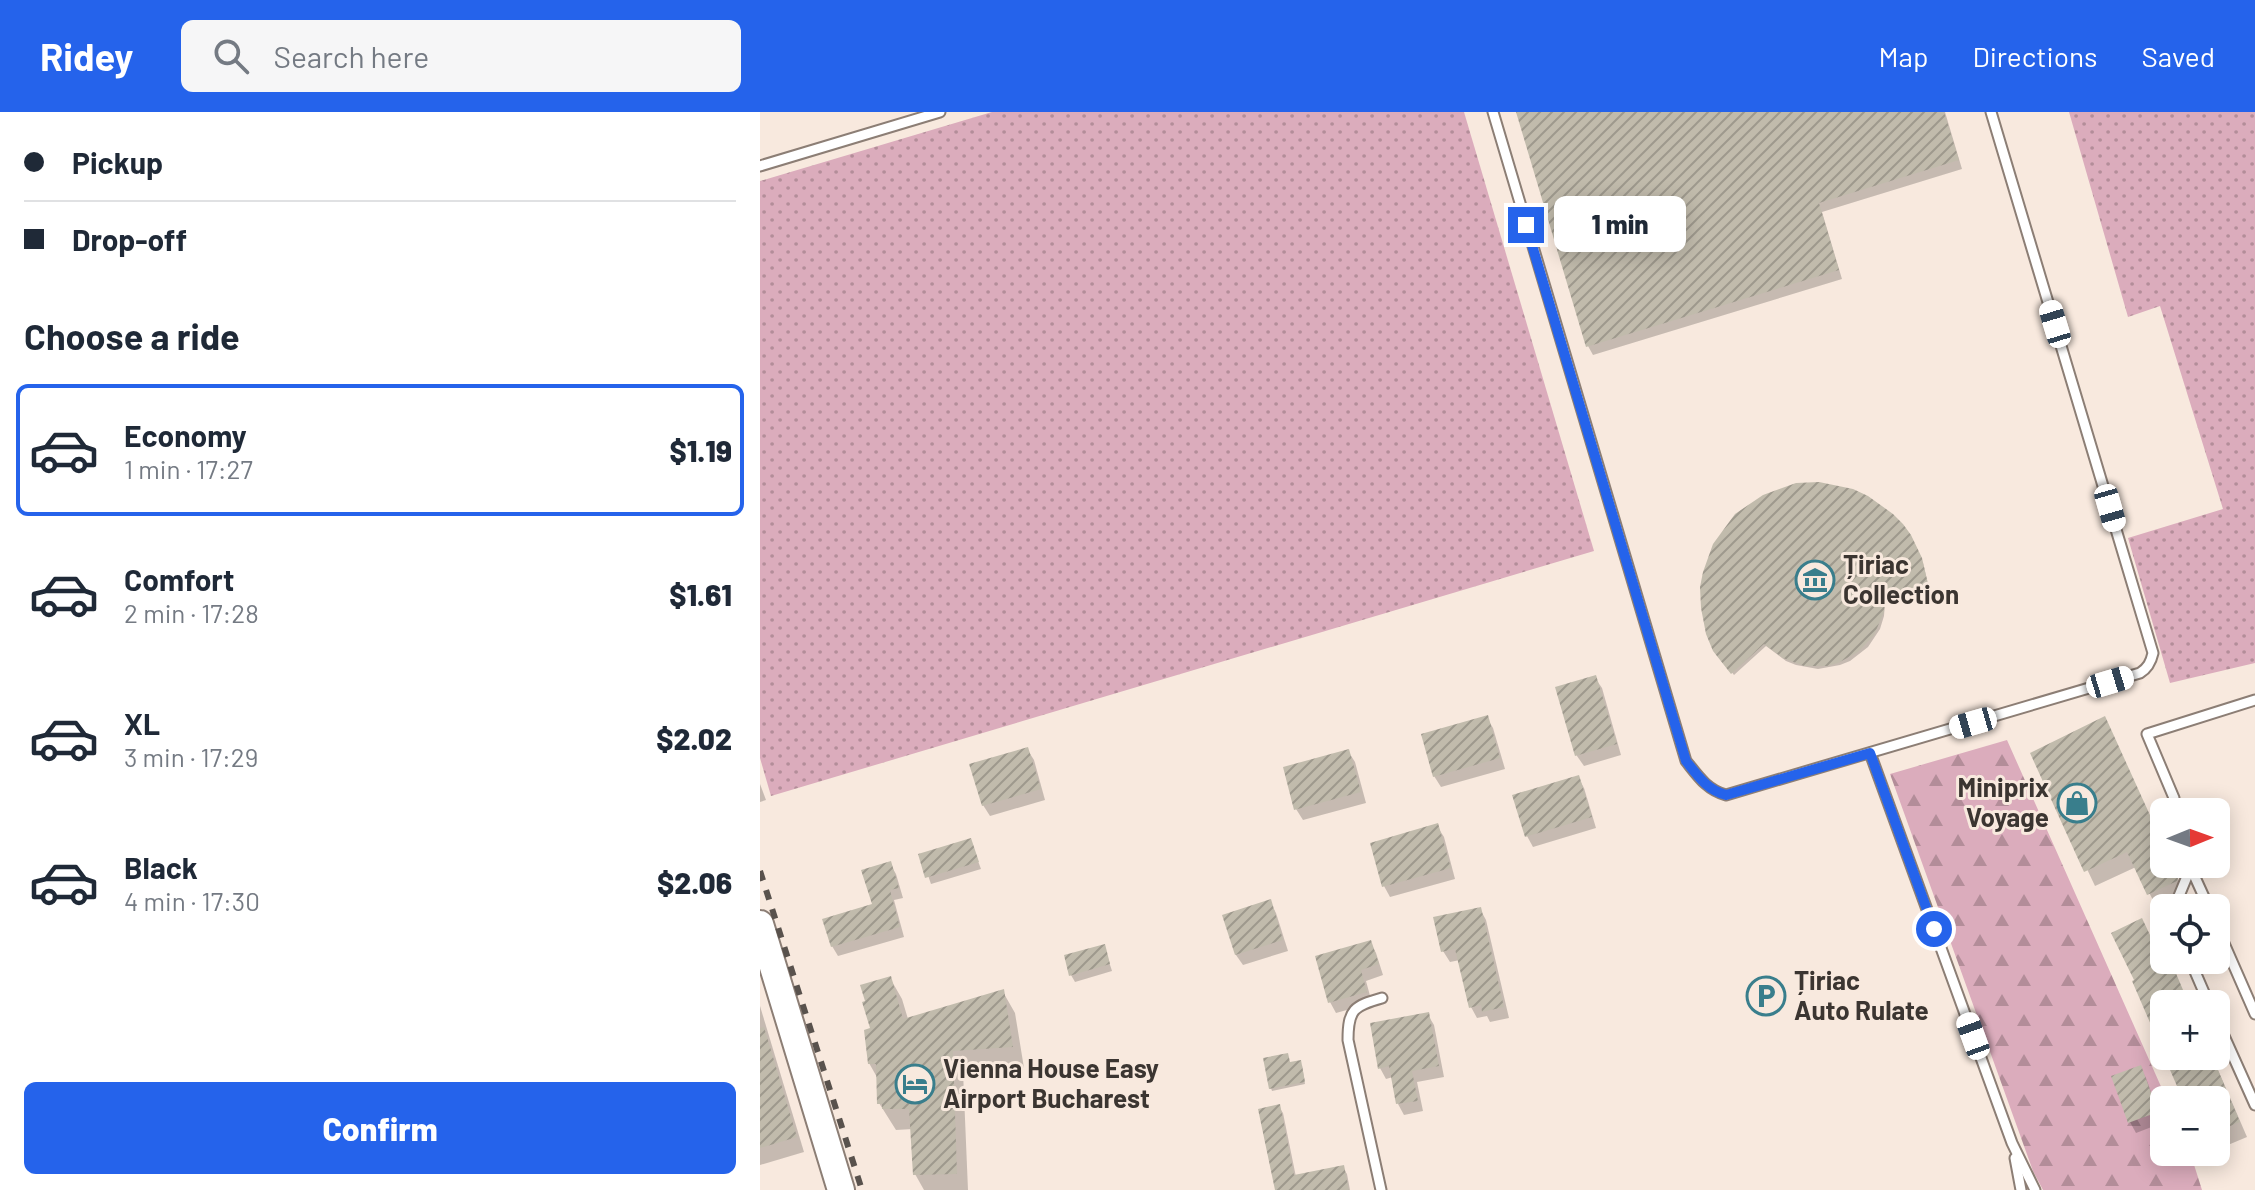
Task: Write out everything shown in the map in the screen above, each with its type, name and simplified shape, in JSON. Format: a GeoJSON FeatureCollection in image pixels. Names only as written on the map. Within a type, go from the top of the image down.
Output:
{"type":"FeatureCollection","features":[{"type":"Feature","properties":{"kind":"street"},"geometry":{"type":"LineString","coordinates":[[760,924],[841,1190]]}},
{"type":"Feature","properties":{"kind":"lane"},"geometry":{"type":"LineString","coordinates":[[760,166],[940,112]]}},
{"type":"Feature","properties":{"kind":"lane"},"geometry":{"type":"LineString","coordinates":[[1493,112],[1686,761],[1715,792],[1726,795],[2147,669],[2153,653],[1991,112]]}},
{"type":"Feature","properties":{"kind":"lane"},"geometry":{"type":"LineString","coordinates":[[2174,798],[2147,734],[2255,700]]}},
{"type":"Feature","properties":{"kind":"lane"},"geometry":{"type":"LineString","coordinates":[[1870,753],[2012,1143],[2035,1190]]}},
{"type":"Feature","properties":{"kind":"lane"},"geometry":{"type":"LineString","coordinates":[[2230,957],[2255,1014]]}},
{"type":"Feature","properties":{"kind":"lane"},"geometry":{"type":"LineString","coordinates":[[1381,1190],[1348,1040],[1348,1024],[1352,1011],[1361,1004],[1382,998]]}},
{"type":"Feature","properties":{"kind":"lane"},"geometry":{"type":"LineString","coordinates":[[2230,1049],[2255,1105]]}},
{"type":"Feature","properties":{"kind":"lane"},"geometry":{"type":"LineString","coordinates":[[2012,1143],[2021,1190]]}},
{"type":"Feature","properties":{"kind":"green space"},"geometry":{"type":"Polygon","coordinates":[[[992,112],[1464,112],[1594,551],[771,796],[760,758],[760,181],[992,112]]]}},
{"type":"Feature","properties":{"kind":"green space"},"geometry":{"type":"Polygon","coordinates":[[[2069,112],[2255,112],[2255,663],[2170,683],[2128,538],[2223,509],[2160,306],[2128,317],[2069,112]]]}},
{"type":"Feature","properties":{"kind":"green space"},"geometry":{"type":"Polygon","coordinates":[[[2007,740],[2150,1062],[2150,1070],[2154,1070],[2161,1086],[2150,1086],[2150,1166],[2194,1166],[2202,1190],[2043,1190],[2033,1171],[1890,774],[2007,740]]]}},
{"type":"Feature","properties":{"kind":"building"},"geometry":{"type":"Polygon","coordinates":[[[1516,112],[1944,112],[1959,160],[1819,203],[1839,270],[1586,347],[1516,112]]]}},
{"type":"Feature","properties":{"kind":"building","name":"Țiriac Collection"},"geometry":{"type":"Polygon","coordinates":[[[1819,482],[1853,489],[1868,496],[1903,524],[1922,558],[1929,602],[1885,600],[1884,612],[1874,635],[1858,652],[1838,663],[1804,666],[1783,658],[1764,644],[1731,674],[1713,651],[1701,608],[1700,587],[1713,544],[1735,514],[1763,495],[1796,483],[1819,482]]]}},
{"type":"Feature","properties":{"kind":"building"},"geometry":{"type":"Polygon","coordinates":[[[1596,675],[1617,744],[1575,756],[1555,687],[1596,675]]]}},
{"type":"Feature","properties":{"kind":"building"},"geometry":{"type":"Polygon","coordinates":[[[1488,715],[1500,758],[1433,777],[1421,734],[1488,715]]]}},
{"type":"Feature","properties":{"kind":"building"},"geometry":{"type":"Polygon","coordinates":[[[2105,716],[2150,815],[2150,878],[2178,878],[2177,881],[2147,895],[2127,852],[2084,872],[2030,753],[2105,716]]]}},
{"type":"Feature","properties":{"kind":"building"},"geometry":{"type":"Polygon","coordinates":[[[1028,747],[1041,789],[982,806],[969,764],[1028,747]]]}},
{"type":"Feature","properties":{"kind":"building"},"geometry":{"type":"Polygon","coordinates":[[[1349,749],[1361,792],[1294,810],[1283,767],[1349,749]]]}},
{"type":"Feature","properties":{"kind":"building"},"geometry":{"type":"Polygon","coordinates":[[[1579,775],[1592,817],[1525,837],[1512,795],[1579,775]]]}},
{"type":"Feature","properties":{"kind":"building"},"geometry":{"type":"Polygon","coordinates":[[[1438,823],[1451,868],[1382,887],[1370,843],[1438,823]]]}},
{"type":"Feature","properties":{"kind":"building"},"geometry":{"type":"Polygon","coordinates":[[[971,838],[979,862],[925,878],[918,854],[971,838]]]}},
{"type":"Feature","properties":{"kind":"building"},"geometry":{"type":"Polygon","coordinates":[[[891,861],[899,888],[890,890],[900,927],[831,947],[822,919],[872,904],[861,870],[891,861]]]}},
{"type":"Feature","properties":{"kind":"building"},"geometry":{"type":"Polygon","coordinates":[[[1271,899],[1283,940],[1235,955],[1222,915],[1271,899]]]}},
{"type":"Feature","properties":{"kind":"building"},"geometry":{"type":"Polygon","coordinates":[[[1481,907],[1504,1007],[1482,1012],[1481,1005],[1469,1008],[1455,949],[1441,952],[1433,917],[1481,907]]]}},
{"type":"Feature","properties":{"kind":"building"},"geometry":{"type":"Polygon","coordinates":[[[2142,918],[2150,935],[2150,974],[2176,974],[2183,990],[2150,990],[2150,1023],[2134,980],[2111,933],[2142,918]]]}},
{"type":"Feature","properties":{"kind":"building"},"geometry":{"type":"Polygon","coordinates":[[[1371,940],[1379,964],[1361,970],[1367,992],[1328,1003],[1315,956],[1371,940]]]}},
{"type":"Feature","properties":{"kind":"building"},"geometry":{"type":"Polygon","coordinates":[[[1105,944],[1110,964],[1069,976],[1064,955],[1105,944]]]}},
{"type":"Feature","properties":{"kind":"building","name":"Vienna House Easy Airport Bucharest"},"geometry":{"type":"Polygon","coordinates":[[[891,976],[903,1019],[1004,989],[1013,1047],[953,1051],[957,1174],[913,1175],[909,1109],[882,1109],[882,1104],[877,1104],[876,1064],[868,1064],[864,1030],[870,1028],[860,985],[891,976]]]}},
{"type":"Feature","properties":{"kind":"building"},"geometry":{"type":"Polygon","coordinates":[[[1429,1012],[1439,1066],[1412,1071],[1418,1101],[1396,1104],[1389,1066],[1378,1069],[1370,1023],[1429,1012]]]}},
{"type":"Feature","properties":{"kind":"building"},"geometry":{"type":"Polygon","coordinates":[[[764,1027],[797,1137],[760,1148],[760,1028],[764,1027]]]}},
{"type":"Feature","properties":{"kind":"building"},"geometry":{"type":"Polygon","coordinates":[[[1288,1053],[1290,1062],[1301,1060],[1305,1082],[1269,1089],[1263,1058],[1288,1053]]]}},
{"type":"Feature","properties":{"kind":"building"},"geometry":{"type":"Polygon","coordinates":[[[2141,1065],[2150,1090],[2150,1115],[2128,1123],[2111,1076],[2141,1065]]]}},
{"type":"Feature","properties":{"kind":"building"},"geometry":{"type":"Polygon","coordinates":[[[2170,1070],[2218,1070],[2225,1086],[2177,1086],[2170,1070]]]}},
{"type":"Feature","properties":{"kind":"building"},"geometry":{"type":"Polygon","coordinates":[[[2230,1098],[2240,1122],[2230,1126],[2230,1098]]]}},
{"type":"Feature","properties":{"kind":"building"},"geometry":{"type":"Polygon","coordinates":[[[1280,1104],[1294,1175],[1344,1165],[1349,1190],[1275,1190],[1258,1109],[1280,1104]]]}},
{"type":"Feature","properties":{"kind":"railway"},"geometry":{"type":"LineString","coordinates":[[760,871],[862,1190]]}},
{"type":"Feature","properties":{"kind":"place","name":"Țiriac Collection"},"geometry":{"type":"Point","coordinates":[1815,580]}},
{"type":"Feature","properties":{"kind":"place","name":"Miniprix Voyage"},"geometry":{"type":"Point","coordinates":[2077,803]}},
{"type":"Feature","properties":{"kind":"place","name":"Țiriac Auto Rulate"},"geometry":{"type":"Point","coordinates":[1766,996]}},
{"type":"Feature","properties":{"kind":"place","name":"Vienna House Easy Airport Bucharest"},"geometry":{"type":"Point","coordinates":[915,1084]}},
{"type":"Feature","properties":{"kind":"route"},"geometry":{"type":"LineString","coordinates":[[1526,225],[1686,761],[1715,792],[1726,795],[1870,753],[1934,929]]}}]}
